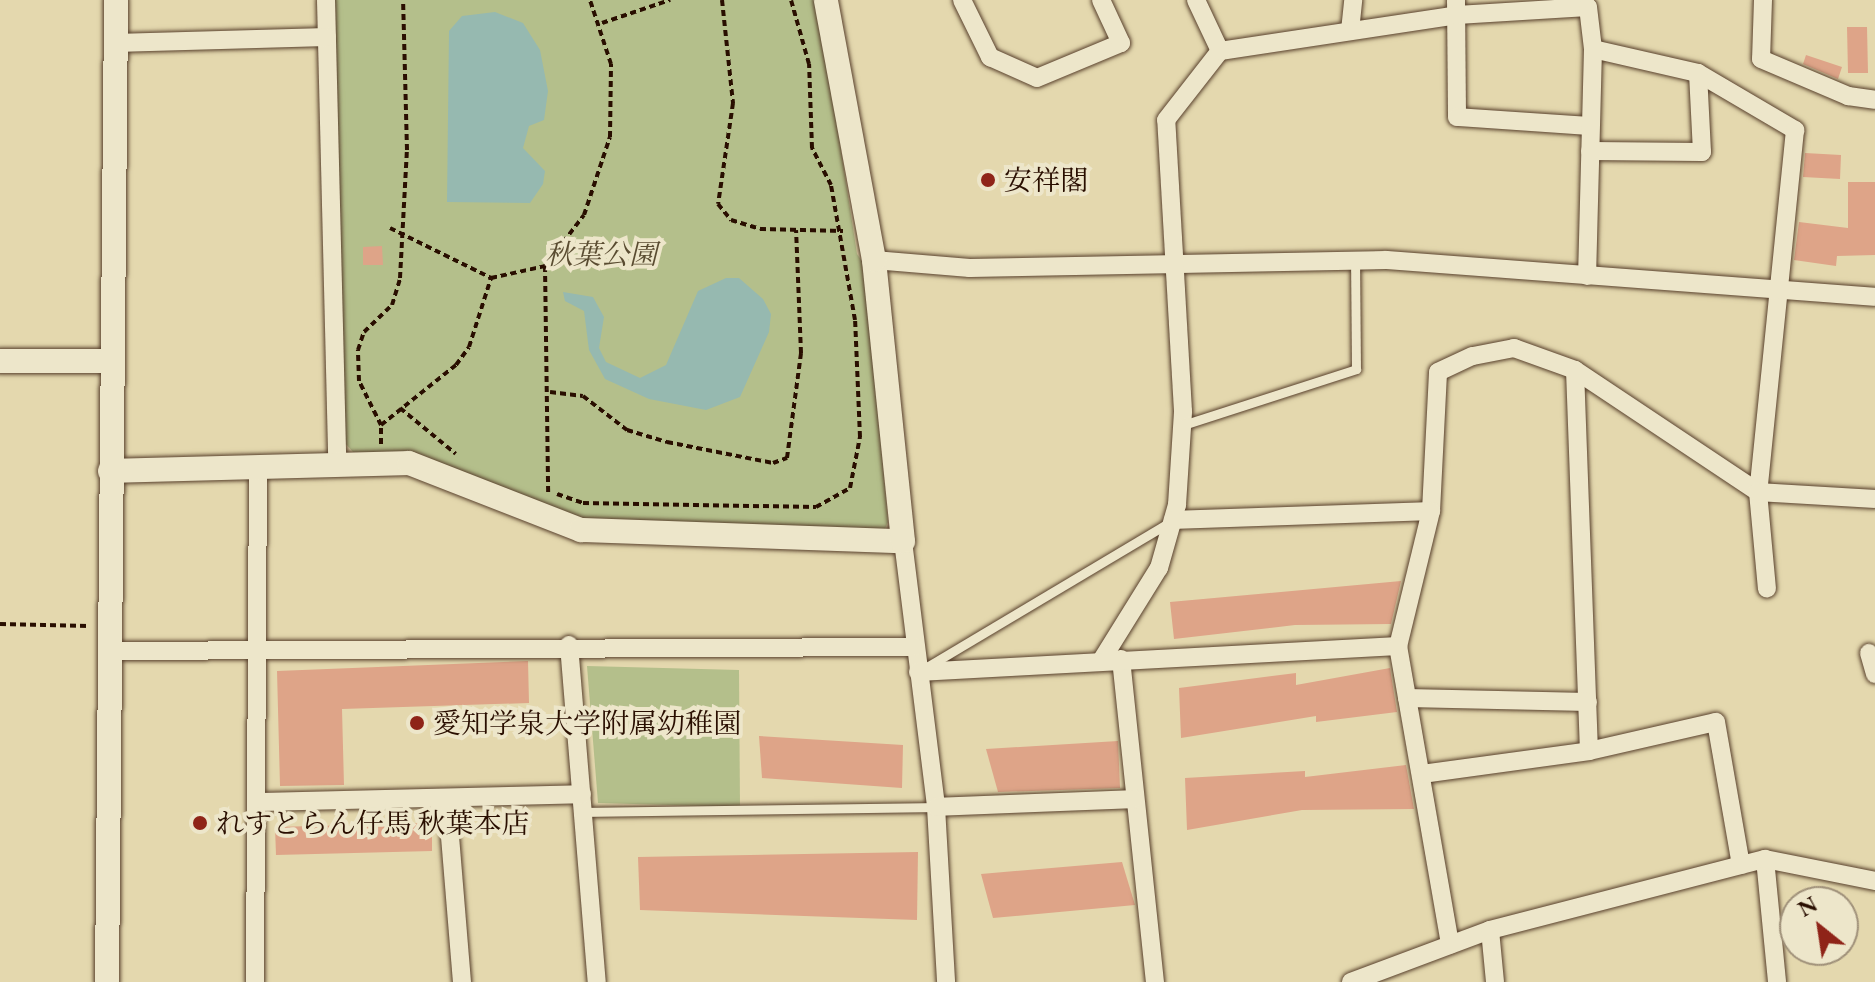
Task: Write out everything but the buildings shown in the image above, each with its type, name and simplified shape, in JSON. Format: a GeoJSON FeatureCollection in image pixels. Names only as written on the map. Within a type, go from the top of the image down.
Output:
{"type":"FeatureCollection","features":[{"type":"Feature","properties":{"kind":"street"},"geometry":{"type":"LineString","coordinates":[[107,982],[116,0]]}},
{"type":"Feature","properties":{"kind":"street"},"geometry":{"type":"LineString","coordinates":[[326,0],[337,461]]}},
{"type":"Feature","properties":{"kind":"street"},"geometry":{"type":"LineString","coordinates":[[826,0],[874,260],[914,647],[936,807],[946,982]]}},
{"type":"Feature","properties":{"kind":"street"},"geometry":{"type":"LineString","coordinates":[[962,0],[990,57],[1037,78],[1121,43],[1101,0]]}},
{"type":"Feature","properties":{"kind":"street"},"geometry":{"type":"LineString","coordinates":[[1196,0],[1220,51]]}},
{"type":"Feature","properties":{"kind":"street"},"geometry":{"type":"LineString","coordinates":[[1350,31],[1353,0]]}},
{"type":"Feature","properties":{"kind":"street"},"geometry":{"type":"LineString","coordinates":[[1763,0],[1761,59],[1848,96],[1875,100]]}},
{"type":"Feature","properties":{"kind":"street"},"geometry":{"type":"LineString","coordinates":[[1101,661],[1159,568],[1173,520],[1182,425],[1171,263],[1166,120],[1220,51],[1350,31],[1456,8],[1588,4],[1593,49],[1588,126],[1587,276]]}},
{"type":"Feature","properties":{"kind":"street"},"geometry":{"type":"LineString","coordinates":[[1456,8],[1457,117],[1588,126]]}},
{"type":"Feature","properties":{"kind":"street"},"geometry":{"type":"LineString","coordinates":[[115,43],[327,37]]}},
{"type":"Feature","properties":{"kind":"street"},"geometry":{"type":"LineString","coordinates":[[1593,49],[1698,73],[1795,130],[1782,289],[1758,492],[1767,589]]}},
{"type":"Feature","properties":{"kind":"street"},"geometry":{"type":"LineString","coordinates":[[1590,151],[1702,152],[1698,73]]}},
{"type":"Feature","properties":{"kind":"street"},"geometry":{"type":"LineString","coordinates":[[874,260],[970,268],[1355,262],[1875,297]]}},
{"type":"Feature","properties":{"kind":"street"},"geometry":{"type":"LineString","coordinates":[[1450,945],[1398,646],[1431,511],[1438,372],[1473,356],[1514,348],[1575,370],[1758,492],[1875,499]]}},
{"type":"Feature","properties":{"kind":"street"},"geometry":{"type":"LineString","coordinates":[[0,361],[111,361]]}},
{"type":"Feature","properties":{"kind":"street"},"geometry":{"type":"LineString","coordinates":[[1575,370],[1589,751]]}},
{"type":"Feature","properties":{"kind":"street"},"geometry":{"type":"LineString","coordinates":[[110,471],[337,461],[409,463],[581,530],[903,541]]}},
{"type":"Feature","properties":{"kind":"street"},"geometry":{"type":"LineString","coordinates":[[255,982],[260,802],[258,465]]}},
{"type":"Feature","properties":{"kind":"street"},"geometry":{"type":"LineString","coordinates":[[1173,520],[1431,511]]}},
{"type":"Feature","properties":{"kind":"street"},"geometry":{"type":"LineString","coordinates":[[112,639],[259,648],[569,645],[914,647]]}},
{"type":"Feature","properties":{"kind":"street"},"geometry":{"type":"LineString","coordinates":[[569,645],[597,982]]}},
{"type":"Feature","properties":{"kind":"street"},"geometry":{"type":"LineString","coordinates":[[918,672],[1398,646]]}},
{"type":"Feature","properties":{"kind":"street"},"geometry":{"type":"LineString","coordinates":[[1869,653],[1875,674]]}},
{"type":"Feature","properties":{"kind":"street"},"geometry":{"type":"LineString","coordinates":[[1121,659],[1155,982]]}},
{"type":"Feature","properties":{"kind":"street"},"geometry":{"type":"LineString","coordinates":[[1407,698],[1588,702]]}},
{"type":"Feature","properties":{"kind":"street"},"geometry":{"type":"LineString","coordinates":[[1422,774],[1589,751],[1716,722],[1741,865]]}},
{"type":"Feature","properties":{"kind":"street"},"geometry":{"type":"LineString","coordinates":[[936,807],[1134,799]]}},
{"type":"Feature","properties":{"kind":"street"},"geometry":{"type":"LineString","coordinates":[[260,802],[447,800],[583,803]]}},
{"type":"Feature","properties":{"kind":"street"},"geometry":{"type":"LineString","coordinates":[[447,800],[462,982]]}},
{"type":"Feature","properties":{"kind":"street"},"geometry":{"type":"LineString","coordinates":[[1765,859],[1777,982]]}},
{"type":"Feature","properties":{"kind":"street"},"geometry":{"type":"LineString","coordinates":[[1351,982],[1490,930],[1765,859],[1872,876]]}},
{"type":"Feature","properties":{"kind":"street"},"geometry":{"type":"LineString","coordinates":[[1490,930],[1495,982]]}},
{"type":"Feature","properties":{"kind":"lane"},"geometry":{"type":"LineString","coordinates":[[1182,425],[1356,369],[1355,262]]}},
{"type":"Feature","properties":{"kind":"lane"},"geometry":{"type":"LineString","coordinates":[[918,672],[1173,520]]}},
{"type":"Feature","properties":{"kind":"lane"},"geometry":{"type":"LineString","coordinates":[[583,803],[936,807]]}},
{"type":"Feature","properties":{"kind":"path"},"geometry":{"type":"LineString","coordinates":[[380,462],[381,425],[359,381],[358,350],[364,332],[392,305],[400,278],[407,150],[403,0]]}},
{"type":"Feature","properties":{"kind":"path"},"geometry":{"type":"LineString","coordinates":[[545,517],[549,491],[550,392],[545,266],[584,215],[602,171],[612,96],[602,23],[590,0]]}},
{"type":"Feature","properties":{"kind":"path"},"geometry":{"type":"LineString","coordinates":[[602,23],[670,0]]}},
{"type":"Feature","properties":{"kind":"path"},"geometry":{"type":"LineString","coordinates":[[722,0],[733,103],[718,204],[731,220],[796,230],[842,232],[868,229]]}},
{"type":"Feature","properties":{"kind":"path"},"geometry":{"type":"LineString","coordinates":[[536,486],[583,503],[752,508],[816,507],[850,488],[859,463],[861,408],[842,232],[831,185],[812,148],[809,64],[791,0]]}},
{"type":"Feature","properties":{"kind":"path"},"geometry":{"type":"LineString","coordinates":[[390,228],[491,278],[545,266]]}},
{"type":"Feature","properties":{"kind":"path"},"geometry":{"type":"LineString","coordinates":[[550,392],[583,396],[627,430],[667,442],[773,463],[787,458],[801,353],[796,230]]}},
{"type":"Feature","properties":{"kind":"path"},"geometry":{"type":"LineString","coordinates":[[381,425],[456,365],[469,347],[491,278]]}},
{"type":"Feature","properties":{"kind":"path"},"geometry":{"type":"LineString","coordinates":[[400,408],[459,456]]}},
{"type":"Feature","properties":{"kind":"path"},"geometry":{"type":"LineString","coordinates":[[0,624],[112,639]]}},
{"type":"Feature","properties":{"kind":"green space","name":"秋葉公園"},"geometry":{"type":"Polygon","coordinates":[[[335,0],[818,0],[857,254],[866,267],[888,522],[884,531],[583,521],[414,452],[353,452],[345,443],[335,0]]]}},
{"type":"Feature","properties":{"kind":"green space"},"geometry":{"type":"Polygon","coordinates":[[[587,666],[739,670],[740,807],[598,803],[587,666]]]}},
{"type":"Feature","properties":{"kind":"water"},"geometry":{"type":"Polygon","coordinates":[[[495,12],[523,23],[540,50],[548,91],[544,120],[529,126],[523,148],[545,171],[543,184],[530,203],[447,202],[449,31],[462,16],[495,12]]]}},
{"type":"Feature","properties":{"kind":"water"},"geometry":{"type":"Polygon","coordinates":[[[726,278],[739,278],[763,299],[771,314],[769,332],[740,397],[706,410],[649,399],[605,379],[589,350],[584,311],[565,301],[563,292],[593,297],[604,317],[599,348],[606,362],[640,378],[666,365],[698,291],[726,278]]]}},
{"type":"Feature","properties":{"kind":"place","name":"安祥閣"},"geometry":{"type":"Point","coordinates":[988,180]}},
{"type":"Feature","properties":{"kind":"place","name":"愛知学泉大学附属幼稚園"},"geometry":{"type":"Point","coordinates":[417,723]}},
{"type":"Feature","properties":{"kind":"place","name":"れすとらん仔馬 秋葉本店"},"geometry":{"type":"Point","coordinates":[200,823]}}]}
